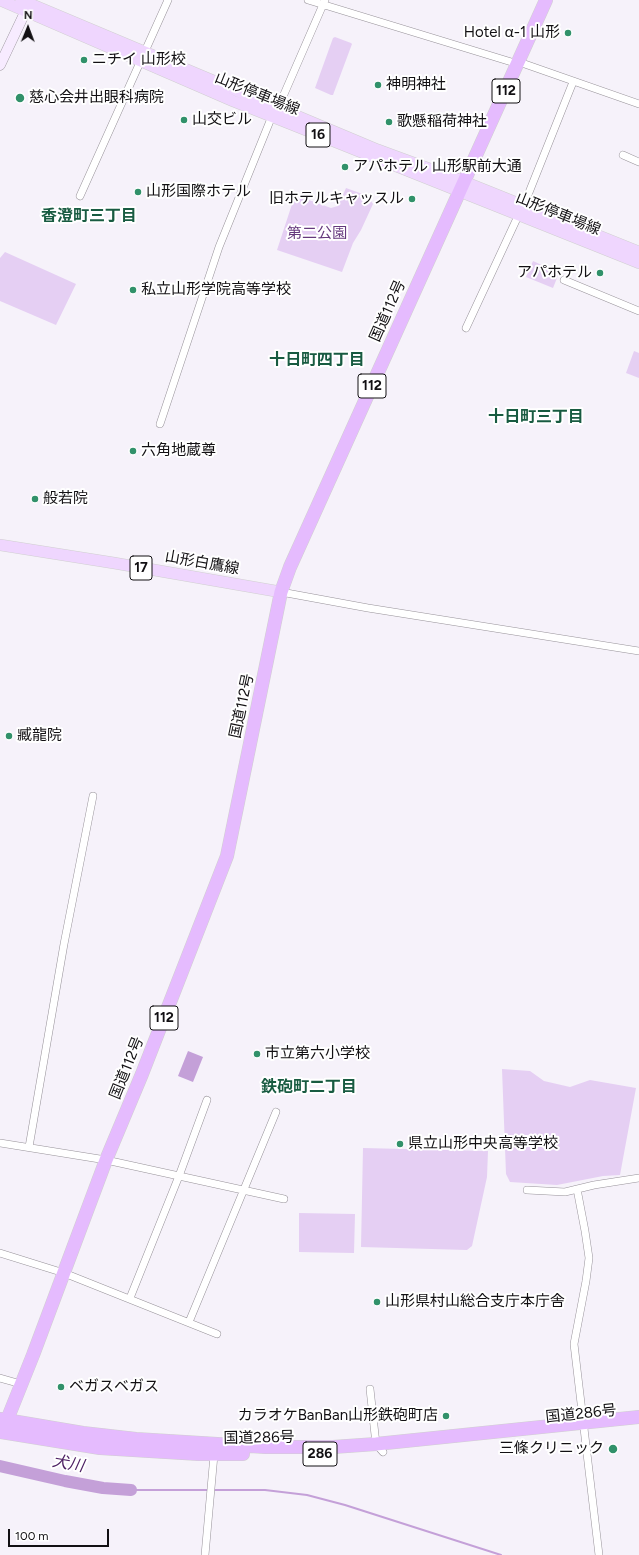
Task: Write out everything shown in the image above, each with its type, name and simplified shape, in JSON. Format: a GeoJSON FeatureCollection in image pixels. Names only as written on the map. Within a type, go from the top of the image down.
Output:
{"type":"FeatureCollection","features":[{"type":"Feature","properties":{"kind":"highway","name":"国道112号"},"geometry":{"type":"LineString","coordinates":[[2,1425],[21,1384],[106,1160],[142,1074],[227,856],[281,592],[290,567],[546,0]]}},
{"type":"Feature","properties":{"kind":"highway","name":"国道286号"},"geometry":{"type":"LineString","coordinates":[[2,1425],[136,1439],[217,1450],[333,1447],[379,1448],[583,1426],[639,1416]]}},
{"type":"Feature","properties":{"kind":"highway","name":"国道286号"},"geometry":{"type":"LineString","coordinates":[[583,1426],[639,1424]]}},
{"type":"Feature","properties":{"kind":"main road","name":"山形停車場線"},"geometry":{"type":"LineString","coordinates":[[0,0],[26,4],[142,57],[275,112],[378,150],[462,187],[521,210],[639,252]]}},
{"type":"Feature","properties":{"kind":"main road","name":"山形停車場線"},"geometry":{"type":"LineString","coordinates":[[521,210],[639,263]]}},
{"type":"Feature","properties":{"kind":"main road","name":"山形白鷹線"},"geometry":{"type":"LineString","coordinates":[[0,545],[281,592]]}},
{"type":"Feature","properties":{"kind":"street"},"geometry":{"type":"LineString","coordinates":[[80,196],[168,0]]}},
{"type":"Feature","properties":{"kind":"street"},"geometry":{"type":"LineString","coordinates":[[308,0],[324,2],[518,63],[639,104]]}},
{"type":"Feature","properties":{"kind":"street"},"geometry":{"type":"LineString","coordinates":[[160,424],[219,247],[275,112],[324,2]]}},
{"type":"Feature","properties":{"kind":"street"},"geometry":{"type":"LineString","coordinates":[[0,65],[26,4]]}},
{"type":"Feature","properties":{"kind":"street"},"geometry":{"type":"LineString","coordinates":[[466,328],[521,210],[573,82]]}},
{"type":"Feature","properties":{"kind":"street"},"geometry":{"type":"LineString","coordinates":[[623,155],[639,162]]}},
{"type":"Feature","properties":{"kind":"street"},"geometry":{"type":"LineString","coordinates":[[564,280],[639,311]]}},
{"type":"Feature","properties":{"kind":"street"},"geometry":{"type":"LineString","coordinates":[[281,592],[368,608],[639,651]]}},
{"type":"Feature","properties":{"kind":"street"},"geometry":{"type":"LineString","coordinates":[[29,1147],[64,944],[93,796]]}},
{"type":"Feature","properties":{"kind":"street"},"geometry":{"type":"LineString","coordinates":[[130,1298],[179,1176],[207,1100]]}},
{"type":"Feature","properties":{"kind":"street"},"geometry":{"type":"LineString","coordinates":[[189,1322],[276,1112]]}},
{"type":"Feature","properties":{"kind":"street"},"geometry":{"type":"LineString","coordinates":[[0,1143],[106,1160],[284,1199]]}},
{"type":"Feature","properties":{"kind":"street"},"geometry":{"type":"LineString","coordinates":[[527,1190],[565,1192],[577,1190],[594,1184],[639,1178]]}},
{"type":"Feature","properties":{"kind":"street"},"geometry":{"type":"LineString","coordinates":[[577,1190],[585,1231],[588,1258],[586,1282],[574,1344],[599,1555]]}},
{"type":"Feature","properties":{"kind":"street"},"geometry":{"type":"LineString","coordinates":[[0,1253],[64,1273],[130,1298],[217,1334]]}},
{"type":"Feature","properties":{"kind":"street"},"geometry":{"type":"LineString","coordinates":[[0,1378],[21,1384]]}},
{"type":"Feature","properties":{"kind":"street"},"geometry":{"type":"LineString","coordinates":[[370,1389],[379,1448]]}},
{"type":"Feature","properties":{"kind":"street"},"geometry":{"type":"LineString","coordinates":[[205,1555],[217,1450]]}},
{"type":"Feature","properties":{"kind":"green space"},"geometry":{"type":"Polygon","coordinates":[[[335,37],[352,44],[333,95],[331,95],[315,88],[333,38],[335,37]]]}},
{"type":"Feature","properties":{"kind":"green space","name":"第二公園"},"geometry":{"type":"Polygon","coordinates":[[[346,188],[368,196],[373,204],[353,243],[342,272],[277,250],[295,195],[331,208],[338,206],[346,188]]]}},
{"type":"Feature","properties":{"kind":"green space"},"geometry":{"type":"Polygon","coordinates":[[[5,252],[76,284],[56,325],[0,301],[0,258],[5,252]]]}},
{"type":"Feature","properties":{"kind":"green space"},"geometry":{"type":"Polygon","coordinates":[[[533,261],[559,273],[553,288],[526,277],[533,261]]]}},
{"type":"Feature","properties":{"kind":"green space"},"geometry":{"type":"Polygon","coordinates":[[[634,351],[639,353],[639,378],[626,373],[634,351]]]}},
{"type":"Feature","properties":{"kind":"green space"},"geometry":{"type":"Polygon","coordinates":[[[502,1069],[530,1071],[544,1081],[570,1087],[590,1080],[636,1088],[620,1175],[603,1176],[557,1185],[510,1182],[506,1174],[502,1069]]]}},
{"type":"Feature","properties":{"kind":"green space"},"geometry":{"type":"Polygon","coordinates":[[[363,1148],[488,1151],[487,1177],[472,1246],[467,1250],[361,1247],[363,1148]]]}},
{"type":"Feature","properties":{"kind":"green space"},"geometry":{"type":"Polygon","coordinates":[[[299,1213],[355,1214],[354,1253],[299,1252],[299,1213]]]}},
{"type":"Feature","properties":{"kind":"shaded area"},"geometry":{"type":"Polygon","coordinates":[[[188,1051],[203,1057],[193,1082],[178,1076],[188,1051]]]}},
{"type":"Feature","properties":{"kind":"waterway","name":"犬川"},"geometry":{"type":"LineString","coordinates":[[0,1466],[103,1488],[131,1490]]}},
{"type":"Feature","properties":{"kind":"waterway"},"geometry":{"type":"LineString","coordinates":[[131,1490],[265,1490],[307,1495],[345,1505],[501,1555]]}},
{"type":"Feature","properties":{"kind":"place","name":"Hotel α-1 山形"},"geometry":{"type":"Point","coordinates":[568,33]}},
{"type":"Feature","properties":{"kind":"place","name":"ニチイ 山形校"},"geometry":{"type":"Point","coordinates":[84,60]}},
{"type":"Feature","properties":{"kind":"place","name":"神明神社"},"geometry":{"type":"Point","coordinates":[378,85]}},
{"type":"Feature","properties":{"kind":"place","name":"慈心会井出眼科病院"},"geometry":{"type":"Point","coordinates":[20,98]}},
{"type":"Feature","properties":{"kind":"place","name":"山交ビル"},"geometry":{"type":"Point","coordinates":[184,120]}},
{"type":"Feature","properties":{"kind":"place","name":"歌懸稲荷神社"},"geometry":{"type":"Point","coordinates":[389,122]}},
{"type":"Feature","properties":{"kind":"place","name":"アパホテル 山形駅前大通"},"geometry":{"type":"Point","coordinates":[345,167]}},
{"type":"Feature","properties":{"kind":"place","name":"山形国際ホテル"},"geometry":{"type":"Point","coordinates":[138,192]}},
{"type":"Feature","properties":{"kind":"place","name":"旧ホテルキャッスル"},"geometry":{"type":"Point","coordinates":[412,199]}},
{"type":"Feature","properties":{"kind":"place","name":"アパホテル"},"geometry":{"type":"Point","coordinates":[600,273]}},
{"type":"Feature","properties":{"kind":"place","name":"私立山形学院高等学校"},"geometry":{"type":"Point","coordinates":[133,290]}},
{"type":"Feature","properties":{"kind":"place","name":"六角地蔵尊"},"geometry":{"type":"Point","coordinates":[133,451]}},
{"type":"Feature","properties":{"kind":"place","name":"般若院"},"geometry":{"type":"Point","coordinates":[35,499]}},
{"type":"Feature","properties":{"kind":"place","name":"臧龍院"},"geometry":{"type":"Point","coordinates":[9,736]}},
{"type":"Feature","properties":{"kind":"place","name":"市立第六小学校"},"geometry":{"type":"Point","coordinates":[257,1054]}},
{"type":"Feature","properties":{"kind":"place","name":"県立山形中央高等学校"},"geometry":{"type":"Point","coordinates":[400,1144]}},
{"type":"Feature","properties":{"kind":"place","name":"山形県村山総合支庁本庁舎"},"geometry":{"type":"Point","coordinates":[377,1302]}},
{"type":"Feature","properties":{"kind":"place","name":"ベガスベガス"},"geometry":{"type":"Point","coordinates":[61,1387]}},
{"type":"Feature","properties":{"kind":"place","name":"カラオケBanBan山形鉄砲町店"},"geometry":{"type":"Point","coordinates":[446,1416]}},
{"type":"Feature","properties":{"kind":"place","name":"三條クリニック"},"geometry":{"type":"Point","coordinates":[613,1449]}},
{"type":"Feature","properties":{"kind":"district","name":"香澄町三丁目"},"geometry":{"type":"Point","coordinates":[89,216]}},
{"type":"Feature","properties":{"kind":"district","name":"十日町四丁目"},"geometry":{"type":"Point","coordinates":[317,360]}},
{"type":"Feature","properties":{"kind":"district","name":"十日町三丁目"},"geometry":{"type":"Point","coordinates":[536,417]}},
{"type":"Feature","properties":{"kind":"district","name":"鉄砲町二丁目"},"geometry":{"type":"Point","coordinates":[309,1087]}}]}
